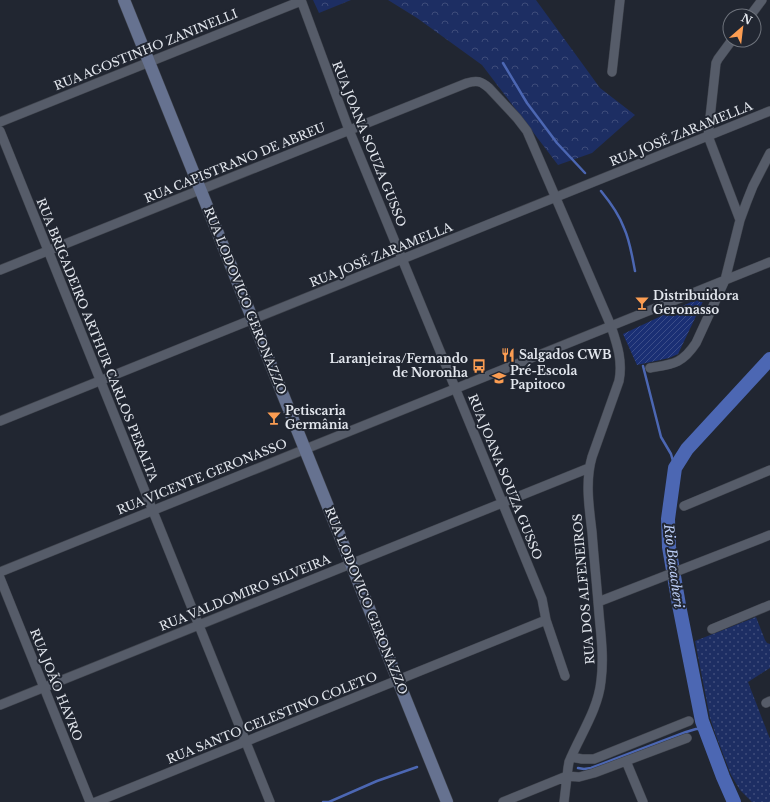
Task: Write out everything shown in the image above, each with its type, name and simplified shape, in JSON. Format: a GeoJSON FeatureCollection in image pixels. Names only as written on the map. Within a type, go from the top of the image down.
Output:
{"type":"FeatureCollection","features":[{"type":"Feature","properties":{"kind":"main road","name":"RUA LODOVICO GERONAZZO"},"geometry":{"type":"LineString","coordinates":[[124,0],[447,802]]}},
{"type":"Feature","properties":{"kind":"street","name":"RUA AGOSTINHO ZANINELLI"},"geometry":{"type":"LineString","coordinates":[[0,122],[301,0]]}},
{"type":"Feature","properties":{"kind":"street","name":"RUA JOANA SOUZA GUSSO"},"geometry":{"type":"LineString","coordinates":[[301,0],[349,130],[542,598],[546,620],[565,676]]}},
{"type":"Feature","properties":{"kind":"street"},"geometry":{"type":"LineString","coordinates":[[612,72],[620,0]]}},
{"type":"Feature","properties":{"kind":"street"},"geometry":{"type":"LineString","coordinates":[[726,48],[716,63],[708,136],[740,220]]}},
{"type":"Feature","properties":{"kind":"street","name":"RUA CAPISTRANO DE ABREU"},"geometry":{"type":"LineString","coordinates":[[0,270],[474,81],[484,84],[489,88],[522,124],[556,197]]}},
{"type":"Feature","properties":{"kind":"street","name":"RUA JOSÉ ZARAMELLA"},"geometry":{"type":"LineString","coordinates":[[0,421],[770,111]]}},
{"type":"Feature","properties":{"kind":"street","name":"RUA BRIGADEIRO ARTHUR CARLOS PERALTA"},"geometry":{"type":"LineString","coordinates":[[0,131],[270,802]]}},
{"type":"Feature","properties":{"kind":"street"},"geometry":{"type":"LineString","coordinates":[[650,368],[683,359],[696,343],[725,280],[746,201],[752,186],[770,153]]}},
{"type":"Feature","properties":{"kind":"street"},"geometry":{"type":"LineString","coordinates":[[556,197],[611,326]]}},
{"type":"Feature","properties":{"kind":"street","name":"RUA VICENTE GERONASSO"},"geometry":{"type":"LineString","coordinates":[[0,572],[770,262]]}},
{"type":"Feature","properties":{"kind":"street","name":"RUA DOS ALFENEIROS"},"geometry":{"type":"LineString","coordinates":[[564,802],[568,768],[571,757],[594,709],[601,682],[602,652],[588,481],[592,457],[621,372],[619,352],[611,326]]}},
{"type":"Feature","properties":{"kind":"street","name":"RUA VALDOMIRO SILVEIRA"},"geometry":{"type":"LineString","coordinates":[[0,705],[589,468]]}},
{"type":"Feature","properties":{"kind":"street"},"geometry":{"type":"LineString","coordinates":[[684,506],[770,470]]}},
{"type":"Feature","properties":{"kind":"street"},"geometry":{"type":"LineString","coordinates":[[598,602],[770,535]]}},
{"type":"Feature","properties":{"kind":"street","name":"RUA JOÃO HAVRO"},"geometry":{"type":"LineString","coordinates":[[0,578],[90,802]]}},
{"type":"Feature","properties":{"kind":"street"},"geometry":{"type":"LineString","coordinates":[[712,629],[770,605]]}},
{"type":"Feature","properties":{"kind":"street","name":"RUA SANTO CELESTINO COLETO"},"geometry":{"type":"LineString","coordinates":[[96,802],[546,620]]}},
{"type":"Feature","properties":{"kind":"street"},"geometry":{"type":"LineString","coordinates":[[571,757],[594,759],[689,721]]}},
{"type":"Feature","properties":{"kind":"street"},"geometry":{"type":"LineString","coordinates":[[503,802],[567,776],[586,776],[687,738]]}},
{"type":"Feature","properties":{"kind":"street"},"geometry":{"type":"LineString","coordinates":[[626,761],[642,802]]}},
{"type":"Feature","properties":{"kind":"green space"},"geometry":{"type":"Polygon","coordinates":[[[313,0],[351,0],[319,13],[313,0]]]}},
{"type":"Feature","properties":{"kind":"green space"},"geometry":{"type":"Polygon","coordinates":[[[388,0],[536,0],[600,88],[635,115],[592,153],[558,165],[482,65],[417,18],[388,0]]]}},
{"type":"Feature","properties":{"kind":"green space"},"geometry":{"type":"Polygon","coordinates":[[[756,617],[765,640],[770,644],[770,668],[748,682],[770,739],[770,802],[752,802],[740,790],[731,775],[710,718],[695,641],[756,617]]]}},
{"type":"Feature","properties":{"kind":"building"},"geometry":{"type":"Polygon","coordinates":[[[706,295],[678,354],[669,358],[637,365],[623,334],[706,295]]]}},
{"type":"Feature","properties":{"kind":"waterway"},"geometry":{"type":"LineString","coordinates":[[503,63],[527,103],[557,143],[585,173]]}},
{"type":"Feature","properties":{"kind":"waterway"},"geometry":{"type":"LineString","coordinates":[[601,191],[620,218],[629,243],[635,271]]}},
{"type":"Feature","properties":{"kind":"waterway","name":"Rio Bacacheri"},"geometry":{"type":"LineString","coordinates":[[734,802],[702,721],[669,547],[668,519],[675,468],[687,449],[770,359]]}},
{"type":"Feature","properties":{"kind":"waterway"},"geometry":{"type":"LineString","coordinates":[[643,366],[661,437],[671,454],[675,468]]}},
{"type":"Feature","properties":{"kind":"waterway"},"geometry":{"type":"LineString","coordinates":[[578,768],[591,768],[686,732],[696,729],[705,729]]}},
{"type":"Feature","properties":{"kind":"waterway"},"geometry":{"type":"LineString","coordinates":[[323,802],[329,802],[377,781],[417,767]]}},
{"type":"Feature","properties":{"kind":"place","name":"Distribuidora Geronasso"},"geometry":{"type":"Point","coordinates":[642,303]}},
{"type":"Feature","properties":{"kind":"place","name":"Salgados CWB"},"geometry":{"type":"Point","coordinates":[508,355]}},
{"type":"Feature","properties":{"kind":"place","name":"Laranjeiras/Fernando de Noronha"},"geometry":{"type":"Point","coordinates":[479,366]}},
{"type":"Feature","properties":{"kind":"place","name":"Pré-Escola Papitoco"},"geometry":{"type":"Point","coordinates":[499,378]}},
{"type":"Feature","properties":{"kind":"place","name":"Petiscaria Germânia"},"geometry":{"type":"Point","coordinates":[274,418]}}]}
